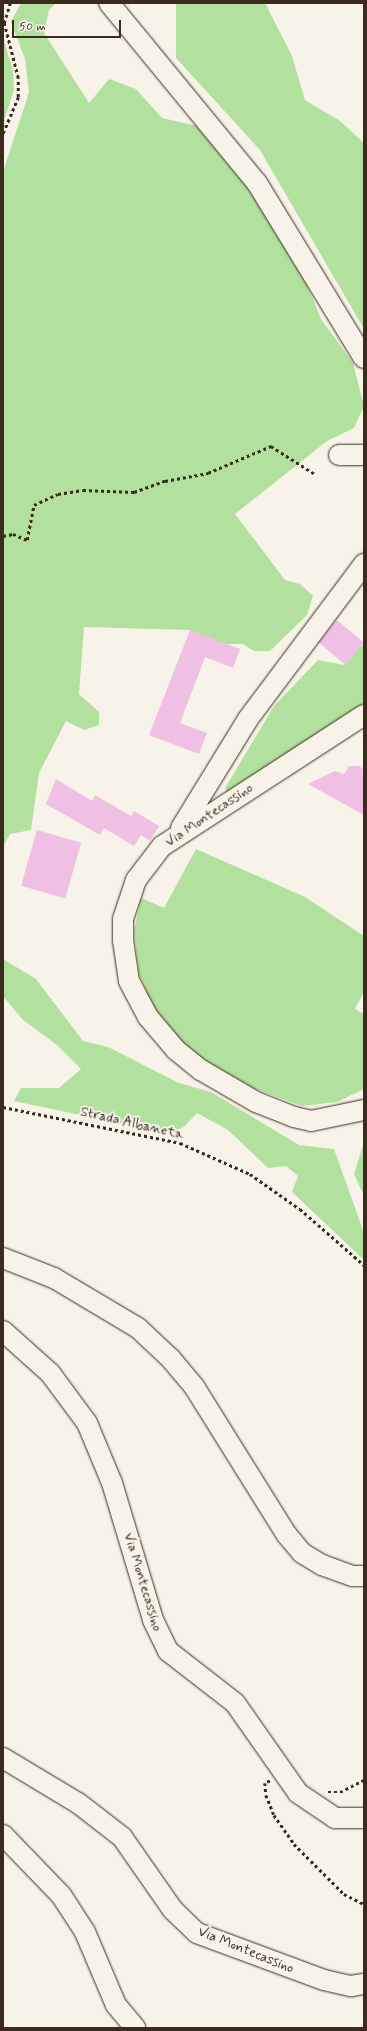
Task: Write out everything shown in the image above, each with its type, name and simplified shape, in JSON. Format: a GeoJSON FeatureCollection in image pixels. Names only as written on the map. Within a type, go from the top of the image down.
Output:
{"type":"FeatureCollection","features":[{"type":"Feature","properties":{"kind":"street"},"geometry":{"type":"LineString","coordinates":[[109,3],[258,183],[364,358]]}},
{"type":"Feature","properties":{"kind":"street"},"geometry":{"type":"LineString","coordinates":[[339,455],[364,454]]}},
{"type":"Feature","properties":{"kind":"street"},"geometry":{"type":"LineString","coordinates":[[178,833],[248,719],[364,564]]}},
{"type":"Feature","properties":{"kind":"street","name":"Via Montecassino"},"geometry":{"type":"LineString","coordinates":[[364,715],[178,833],[142,870],[123,919],[129,981],[148,1017],[176,1050],[201,1070],[277,1112],[311,1121],[364,1110]]}},
{"type":"Feature","properties":{"kind":"street"},"geometry":{"type":"LineString","coordinates":[[3,1258],[54,1278],[138,1328],[171,1359],[195,1388],[287,1535],[302,1553],[322,1565],[352,1576],[364,1576]]}},
{"type":"Feature","properties":{"kind":"street","name":"Via Montecassino"},"geometry":{"type":"LineString","coordinates":[[3,1331],[50,1373],[87,1423],[103,1454],[159,1637],[180,1663],[235,1703],[295,1790],[316,1809],[335,1818],[364,1818]]}},
{"type":"Feature","properties":{"kind":"street","name":"Via Montecassino"},"geometry":{"type":"LineString","coordinates":[[3,1758],[78,1803],[122,1837],[173,1910],[197,1933],[324,1980],[351,1986],[364,1984]]}},
{"type":"Feature","properties":{"kind":"street"},"geometry":{"type":"LineString","coordinates":[[3,1835],[61,1895],[85,1932],[116,2005],[135,2028]]}},
{"type":"Feature","properties":{"kind":"path"},"geometry":{"type":"LineString","coordinates":[[3,133],[18,97],[18,78],[4,22],[10,3]]}},
{"type":"Feature","properties":{"kind":"path"},"geometry":{"type":"LineString","coordinates":[[3,536],[12,534],[27,540],[34,505],[58,494],[83,490],[134,492],[165,481],[208,473],[271,446],[315,474]]}},
{"type":"Feature","properties":{"kind":"path","name":"Strada Albaneta"},"geometry":{"type":"LineString","coordinates":[[3,1107],[187,1146],[250,1174],[300,1208],[364,1265]]}},
{"type":"Feature","properties":{"kind":"path"},"geometry":{"type":"LineString","coordinates":[[324,1790],[340,1792],[364,1780]]}},
{"type":"Feature","properties":{"kind":"path"},"geometry":{"type":"LineString","coordinates":[[295,1790],[290,1794],[273,1781],[265,1783],[274,1815],[294,1844],[338,1888],[364,1904]]}},
{"type":"Feature","properties":{"kind":"green space"},"geometry":{"type":"Polygon","coordinates":[[[21,3],[56,3],[49,10],[44,33],[89,103],[109,79],[136,89],[162,118],[197,126],[226,157],[297,259],[321,319],[353,363],[364,406],[354,428],[327,441],[235,514],[285,580],[300,584],[313,596],[307,615],[270,651],[254,651],[243,644],[225,644],[190,630],[84,627],[79,694],[99,712],[99,725],[84,730],[66,721],[39,773],[31,830],[10,834],[3,847],[3,172],[29,92],[25,59],[11,22],[21,3]]]}},
{"type":"Feature","properties":{"kind":"green space"},"geometry":{"type":"Polygon","coordinates":[[[176,3],[265,3],[292,56],[305,100],[340,121],[364,143],[364,329],[260,150],[176,58],[176,3]]]}},
{"type":"Feature","properties":{"kind":"green space"},"geometry":{"type":"Polygon","coordinates":[[[3,37],[13,71],[14,90],[3,123],[3,37]]]}},
{"type":"Feature","properties":{"kind":"green space"},"geometry":{"type":"Polygon","coordinates":[[[364,643],[364,704],[228,794],[225,788],[274,706],[318,660],[344,665],[364,643]]]}},
{"type":"Feature","properties":{"kind":"green space"},"geometry":{"type":"Polygon","coordinates":[[[196,849],[305,897],[364,936],[364,992],[355,1009],[364,1014],[364,1089],[337,1102],[302,1106],[228,1079],[175,1037],[157,1015],[139,974],[134,932],[141,898],[164,908],[196,849]]]}},
{"type":"Feature","properties":{"kind":"green space"},"geometry":{"type":"Polygon","coordinates":[[[3,959],[36,979],[83,1041],[108,1047],[179,1083],[211,1092],[299,1145],[334,1149],[364,1233],[364,1260],[292,1192],[298,1176],[286,1166],[268,1168],[228,1130],[197,1113],[184,1127],[167,1133],[14,1101],[21,1088],[59,1088],[81,1069],[57,1045],[23,1020],[3,996],[3,959]]]}},
{"type":"Feature","properties":{"kind":"green space"},"geometry":{"type":"Polygon","coordinates":[[[364,1142],[364,1196],[354,1174],[364,1142]]]}},
{"type":"Feature","properties":{"kind":"building"},"geometry":{"type":"Polygon","coordinates":[[[337,620],[364,642],[345,665],[318,642],[337,620]]]}},
{"type":"Feature","properties":{"kind":"building"},"geometry":{"type":"Polygon","coordinates":[[[190,630],[240,649],[233,668],[205,657],[180,723],[207,733],[199,754],[149,735],[190,630]]]}},
{"type":"Feature","properties":{"kind":"building"},"geometry":{"type":"Polygon","coordinates":[[[349,766],[360,766],[364,771],[364,815],[308,784],[335,771],[344,774],[349,766]]]}},
{"type":"Feature","properties":{"kind":"building"},"geometry":{"type":"Polygon","coordinates":[[[56,779],[92,801],[95,795],[131,816],[134,811],[159,826],[150,841],[141,835],[134,846],[104,828],[100,835],[46,804],[56,779]]]}},
{"type":"Feature","properties":{"kind":"building"},"geometry":{"type":"Polygon","coordinates":[[[37,830],[81,843],[65,898],[21,886],[37,830]]]}}]}
